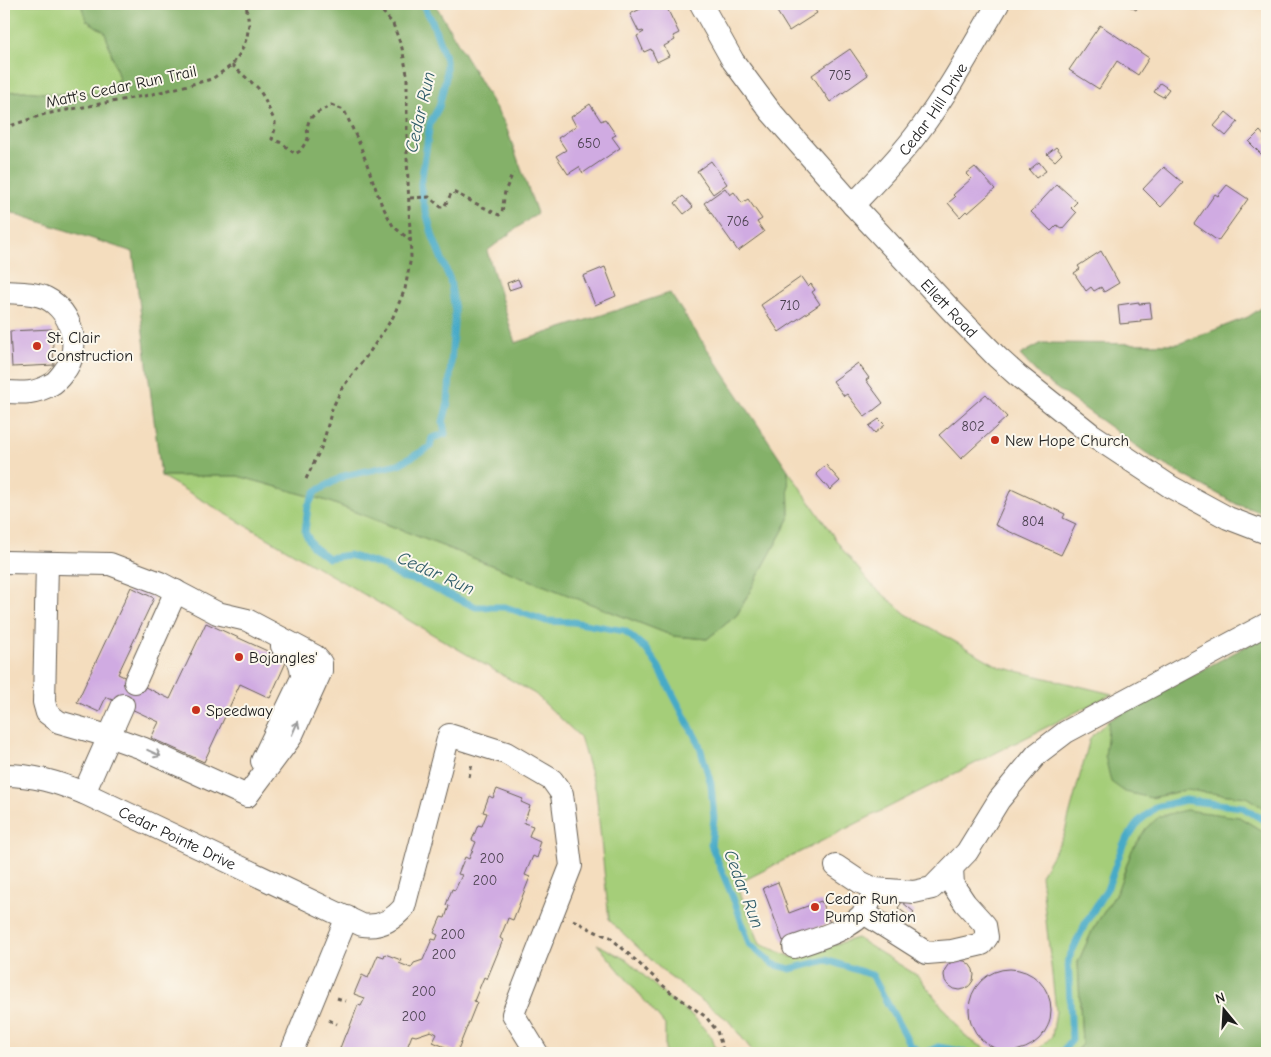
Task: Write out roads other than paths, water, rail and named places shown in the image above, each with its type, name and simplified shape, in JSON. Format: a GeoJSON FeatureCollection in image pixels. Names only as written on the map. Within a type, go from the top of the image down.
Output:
{"type":"FeatureCollection","features":[{"type":"Feature","properties":{"kind":"street","name":"Ellett Road"},"geometry":{"type":"LineString","coordinates":[[701,4],[733,61],[754,91],[853,205],[997,357],[1090,434],[1171,487],[1228,518],[1267,533]]}},
{"type":"Feature","properties":{"kind":"street","name":"Cedar Hill Drive"},"geometry":{"type":"LineString","coordinates":[[853,205],[898,158],[920,130],[946,91],[998,4]]}},
{"type":"Feature","properties":{"kind":"street"},"geometry":{"type":"LineString","coordinates":[[4,292],[45,297],[62,310],[71,327],[74,351],[68,368],[54,383],[29,393],[4,392]]}},
{"type":"Feature","properties":{"kind":"street"},"geometry":{"type":"LineString","coordinates":[[4,562],[110,564],[160,583],[217,613],[248,620],[315,656],[321,663],[321,672],[291,737],[247,796],[142,748],[59,722],[47,713],[44,702],[47,563]]}},
{"type":"Feature","properties":{"kind":"street"},"geometry":{"type":"LineString","coordinates":[[135,682],[176,591]]}},
{"type":"Feature","properties":{"kind":"street"},"geometry":{"type":"LineString","coordinates":[[836,866],[860,882],[875,889],[914,892],[932,888],[967,852],[999,800],[1037,754],[1066,732],[1267,624]]}},
{"type":"Feature","properties":{"kind":"street"},"geometry":{"type":"LineString","coordinates":[[84,793],[123,705]]}},
{"type":"Feature","properties":{"kind":"street","name":"Cedar Pointe Drive"},"geometry":{"type":"LineString","coordinates":[[4,775],[31,776],[58,783],[84,793],[362,925],[371,926],[382,924],[396,917],[404,906],[449,735],[506,753],[552,780],[562,794],[572,866],[513,1014],[537,1053]]}},
{"type":"Feature","properties":{"kind":"street"},"geometry":{"type":"LineString","coordinates":[[864,913],[927,953],[952,952],[982,944],[987,937],[985,926],[965,903],[953,885],[952,868]]}},
{"type":"Feature","properties":{"kind":"street"},"geometry":{"type":"LineString","coordinates":[[794,947],[832,934],[864,913],[875,889]]}},
{"type":"Feature","properties":{"kind":"street"},"geometry":{"type":"LineString","coordinates":[[291,1053],[347,918]]}},
{"type":"Feature","properties":{"kind":"waterway","name":"Cedar Run"},"geometry":{"type":"LineString","coordinates":[[423,4],[432,21],[446,60],[446,77],[439,107],[430,123],[421,184],[422,197],[433,237],[450,280],[455,311],[448,403],[443,422],[445,434],[432,438],[430,447],[399,464],[344,476],[315,492],[308,506],[305,532],[313,547],[328,558],[349,555],[382,565],[401,577],[419,581],[476,607],[505,607],[546,621],[573,622],[625,631],[645,648],[658,666],[699,744],[711,784],[714,818],[711,845],[736,905],[749,944],[773,964],[790,969],[826,960],[872,975],[910,1045],[922,1053]]}},
{"type":"Feature","properties":{"kind":"waterway","name":"Cedar Run"},"geometry":{"type":"LineString","coordinates":[[1061,1053],[1072,1040],[1068,960],[1085,924],[1108,887],[1123,845],[1138,822],[1156,807],[1185,800],[1242,807],[1267,822]]}},
{"type":"Feature","properties":{"kind":"waterway","name":"Cedar Run"},"geometry":{"type":"LineString","coordinates":[[926,1053],[938,1047],[965,1053]]}},
{"type":"Feature","properties":{"kind":"place","name":"St. Clair Construction"},"geometry":{"type":"Point","coordinates":[37,346]}},
{"type":"Feature","properties":{"kind":"place","name":"New Hope Church"},"geometry":{"type":"Point","coordinates":[995,440]}},
{"type":"Feature","properties":{"kind":"place","name":"Bojangles'"},"geometry":{"type":"Point","coordinates":[239,657]}},
{"type":"Feature","properties":{"kind":"place","name":"Speedway"},"geometry":{"type":"Point","coordinates":[196,710]}},
{"type":"Feature","properties":{"kind":"place","name":"Cedar Run Pump Station"},"geometry":{"type":"Point","coordinates":[815,907]}}]}
